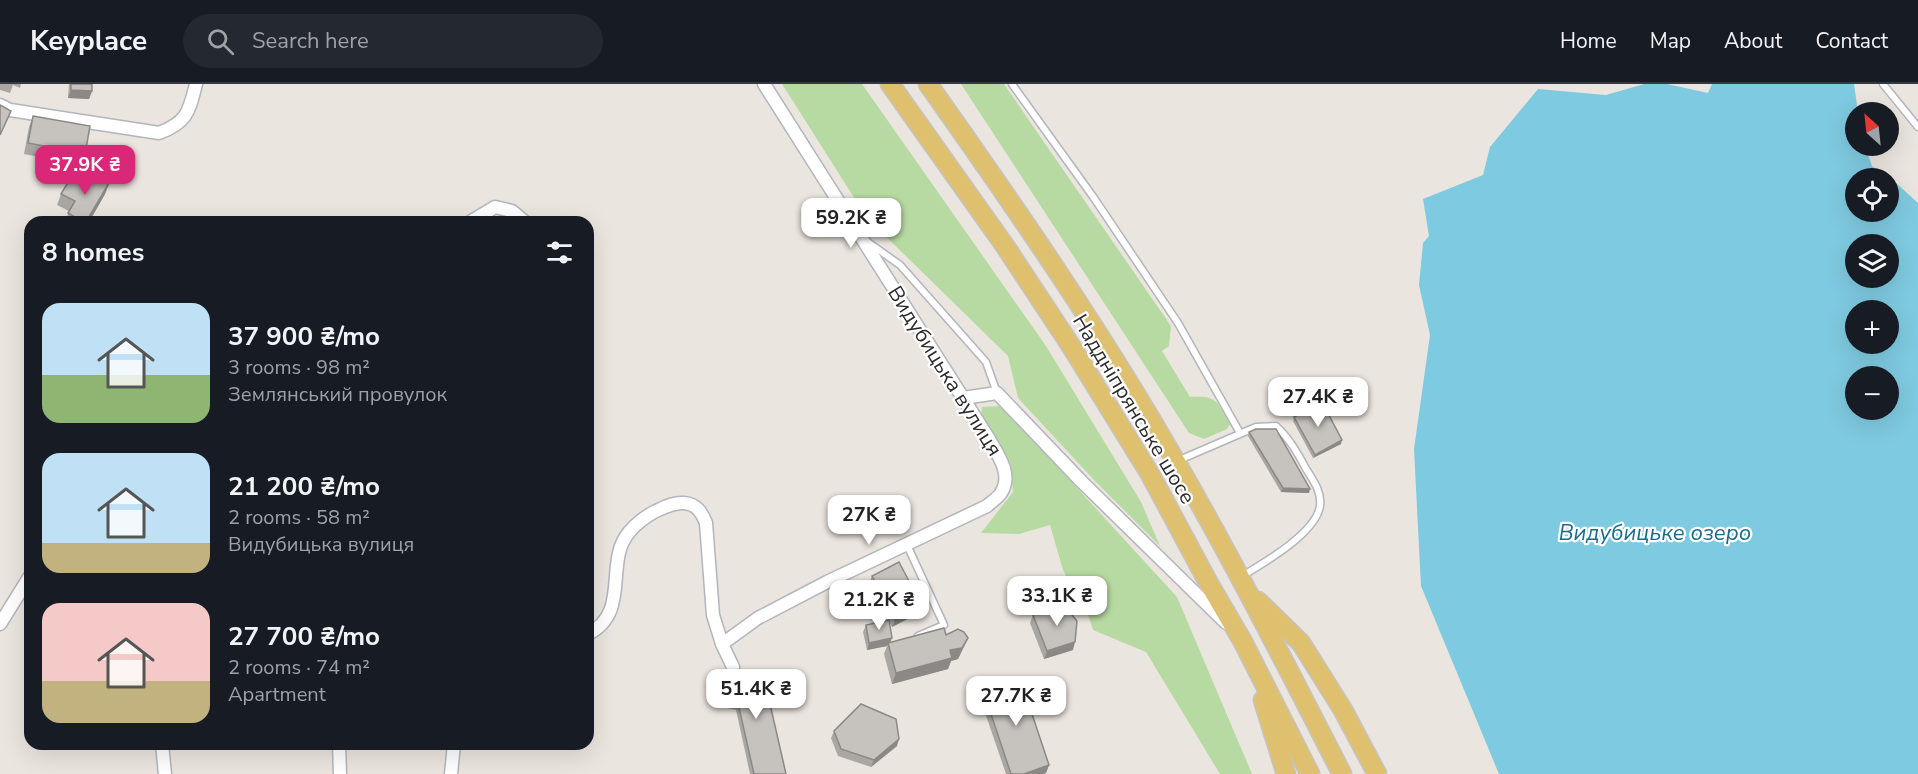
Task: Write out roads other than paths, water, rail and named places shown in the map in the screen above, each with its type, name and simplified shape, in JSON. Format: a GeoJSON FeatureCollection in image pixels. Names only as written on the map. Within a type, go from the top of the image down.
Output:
{"type":"FeatureCollection","features":[{"type":"Feature","properties":{"kind":"main road","name":"Наддніпрянське шосе"},"geometry":{"type":"LineString","coordinates":[[890,84],[1005,246],[1071,346],[1150,474],[1246,647],[1310,774]]}},
{"type":"Feature","properties":{"kind":"main road","name":"Наддніпрянське шосе"},"geometry":{"type":"LineString","coordinates":[[928,84],[1031,230],[1096,330],[1176,462],[1243,583],[1342,774]]}},
{"type":"Feature","properties":{"kind":"main road"},"geometry":{"type":"LineString","coordinates":[[1243,583],[1301,643],[1343,710],[1377,774]]}},
{"type":"Feature","properties":{"kind":"main road"},"geometry":{"type":"LineString","coordinates":[[1246,647],[1286,774]]}},
{"type":"Feature","properties":{"kind":"street"},"geometry":{"type":"LineString","coordinates":[[0,105],[10,110],[159,133],[170,129],[188,114],[196,84]]}},
{"type":"Feature","properties":{"kind":"street","name":"Видубицька вулиця"},"geometry":{"type":"LineString","coordinates":[[722,644],[758,618],[827,582],[987,506],[1001,494],[1006,481],[1003,463],[764,84]]}},
{"type":"Feature","properties":{"kind":"street"},"geometry":{"type":"LineString","coordinates":[[480,216],[495,207],[512,211],[518,216]]}},
{"type":"Feature","properties":{"kind":"street"},"geometry":{"type":"LineString","coordinates":[[963,398],[997,393],[1246,647]]}},
{"type":"Feature","properties":{"kind":"street"},"geometry":{"type":"LineString","coordinates":[[594,630],[601,625],[614,605],[619,552],[630,531],[636,523],[651,514],[669,505],[682,503],[696,507],[702,513],[706,523],[713,615],[722,644],[733,667]]}},
{"type":"Feature","properties":{"kind":"street"},"geometry":{"type":"LineString","coordinates":[[0,624],[24,586]]}},
{"type":"Feature","properties":{"kind":"street"},"geometry":{"type":"LineString","coordinates":[[163,750],[165,774]]}},
{"type":"Feature","properties":{"kind":"street"},"geometry":{"type":"LineString","coordinates":[[339,750],[340,774]]}},
{"type":"Feature","properties":{"kind":"street"},"geometry":{"type":"LineString","coordinates":[[451,774],[453,750]]}},
{"type":"Feature","properties":{"kind":"lane"},"geometry":{"type":"LineString","coordinates":[[1012,84],[1094,198],[1178,323],[1240,433]]}},
{"type":"Feature","properties":{"kind":"lane"},"geometry":{"type":"LineString","coordinates":[[1883,84],[1918,127]]}},
{"type":"Feature","properties":{"kind":"lane"},"geometry":{"type":"LineString","coordinates":[[861,237],[900,265],[986,362],[997,393]]}},
{"type":"Feature","properties":{"kind":"lane"},"geometry":{"type":"LineString","coordinates":[[1176,462],[1256,427],[1276,426],[1288,437],[1318,489],[1320,506],[1314,520],[1301,534],[1243,583]]}},
{"type":"Feature","properties":{"kind":"lane"},"geometry":{"type":"LineString","coordinates":[[907,545],[944,625],[913,638]]}},
{"type":"Feature","properties":{"kind":"water","name":"Видубицьке озеро"},"geometry":{"type":"Polygon","coordinates":[[[1644,84],[1667,84],[1708,93],[1712,84],[1854,84],[1857,102],[1845,102],[1845,156],[1868,156],[1875,168],[1845,168],[1845,222],[1899,222],[1899,186],[1918,203],[1918,774],[1499,774],[1421,586],[1414,449],[1430,335],[1419,285],[1423,243],[1429,236],[1423,199],[1483,175],[1490,147],[1538,89],[1606,95],[1644,84]]]}}]}
